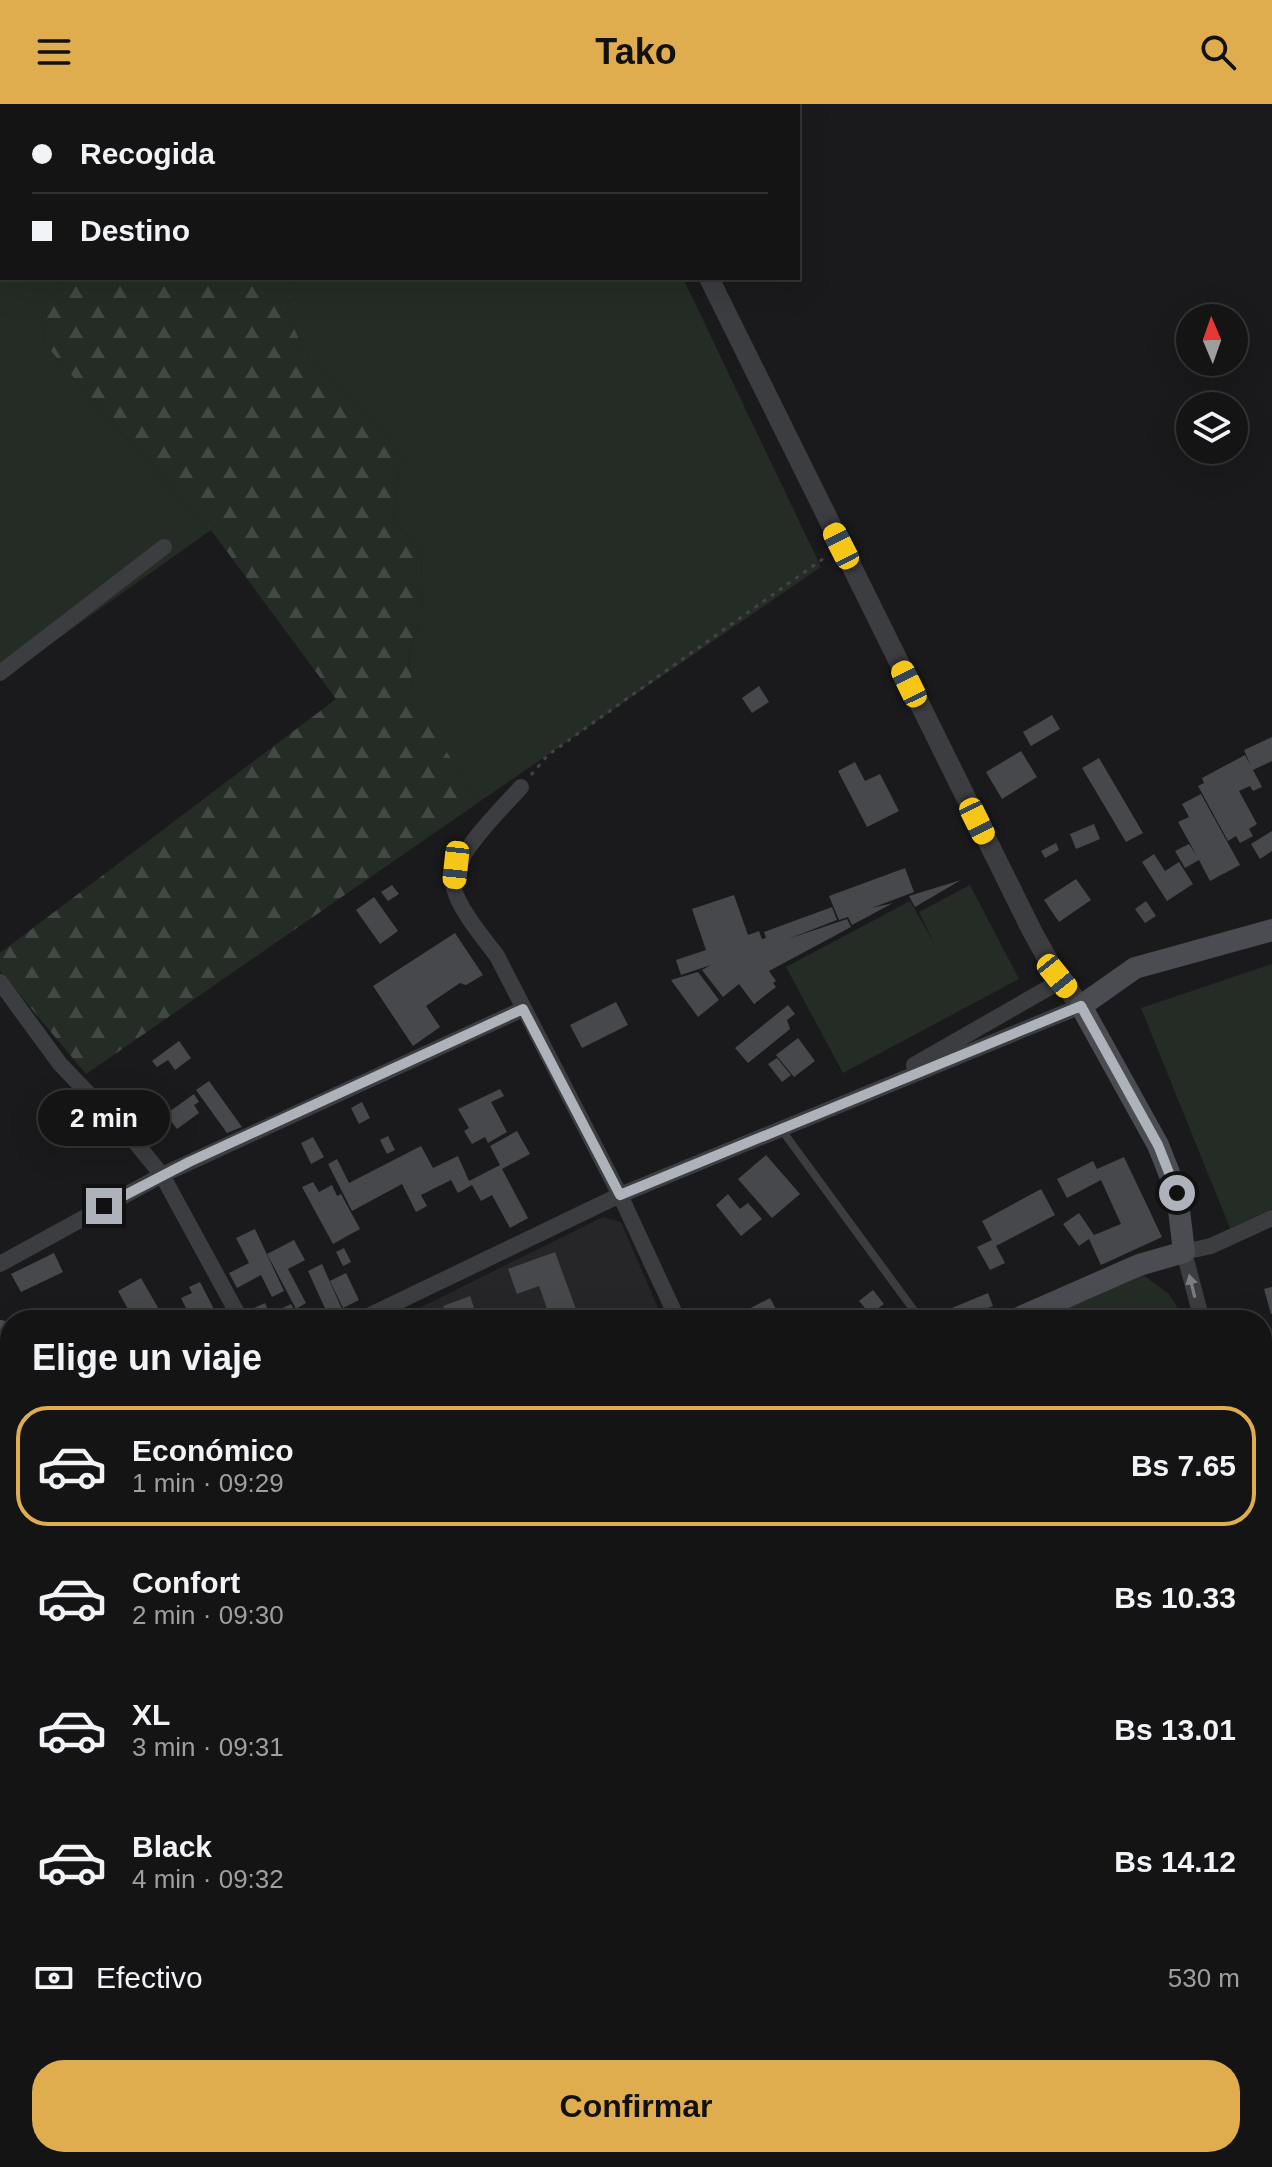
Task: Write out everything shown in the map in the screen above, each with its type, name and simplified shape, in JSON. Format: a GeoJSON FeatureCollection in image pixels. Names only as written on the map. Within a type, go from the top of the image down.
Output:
{"type":"FeatureCollection","features":[{"type":"Feature","properties":{"kind":"main road"},"geometry":{"type":"LineString","coordinates":[[1037,1310],[1139,1265],[1184,1252],[1177,1193],[1158,1145],[1081,1006],[1135,968],[1272,930]]}},
{"type":"Feature","properties":{"kind":"street"},"geometry":{"type":"LineString","coordinates":[[381,1310],[620,1195],[1081,1006],[1057,976],[1032,931],[710,280]]}},
{"type":"Feature","properties":{"kind":"street"},"geometry":{"type":"LineString","coordinates":[[0,673],[164,547]]}},
{"type":"Feature","properties":{"kind":"street"},"geometry":{"type":"LineString","coordinates":[[521,787],[456,865],[454,887],[471,922],[497,956],[620,1195],[673,1310]]}},
{"type":"Feature","properties":{"kind":"street"},"geometry":{"type":"LineString","coordinates":[[857,1098],[1050,987],[1057,976]]}},
{"type":"Feature","properties":{"kind":"street"},"geometry":{"type":"LineString","coordinates":[[0,982],[60,1064],[135,1142],[162,1175],[236,1310]]}},
{"type":"Feature","properties":{"kind":"street"},"geometry":{"type":"LineString","coordinates":[[0,1264],[162,1175],[523,1009]]}},
{"type":"Feature","properties":{"kind":"street"},"geometry":{"type":"LineString","coordinates":[[1199,1310],[1184,1252],[1211,1246],[1272,1218]]}},
{"type":"Feature","properties":{"kind":"lane"},"geometry":{"type":"LineString","coordinates":[[781,1129],[914,1310]]}},
{"type":"Feature","properties":{"kind":"path"},"geometry":{"type":"LineString","coordinates":[[521,787],[548,755],[841,546]]}},
{"type":"Feature","properties":{"kind":"shaded area"},"geometry":{"type":"Polygon","coordinates":[[[603,1217],[621,1222],[659,1310],[415,1310],[603,1217]]]}},
{"type":"Feature","properties":{"kind":"green space"},"geometry":{"type":"Polygon","coordinates":[[[0,280],[65,280],[42,309],[44,343],[139,453],[211,530],[0,680],[0,280]]]}},
{"type":"Feature","properties":{"kind":"green space"},"geometry":{"type":"Polygon","coordinates":[[[65,280],[294,280],[287,311],[303,349],[374,419],[401,460],[393,519],[421,554],[423,613],[408,655],[415,703],[479,802],[86,1074],[0,971],[0,953],[336,699],[211,530],[139,453],[44,343],[42,309],[65,280]]]}},
{"type":"Feature","properties":{"kind":"green space"},"geometry":{"type":"Polygon","coordinates":[[[294,280],[684,280],[821,567],[479,802],[415,704],[408,655],[423,613],[421,554],[393,519],[401,460],[374,419],[303,349],[287,311],[294,280]]]}},
{"type":"Feature","properties":{"kind":"green space"},"geometry":{"type":"Polygon","coordinates":[[[970,885],[1019,979],[843,1073],[786,967],[910,901],[935,945],[919,912],[970,885]]]}},
{"type":"Feature","properties":{"kind":"green space"},"geometry":{"type":"Polygon","coordinates":[[[1272,964],[1272,1209],[1230,1228],[1141,1008],[1272,964]]]}},
{"type":"Feature","properties":{"kind":"green space"},"geometry":{"type":"Polygon","coordinates":[[[1143,1275],[1169,1294],[1179,1310],[1061,1310],[1143,1275]]]}},
{"type":"Feature","properties":{"kind":"building"},"geometry":{"type":"Polygon","coordinates":[[[759,686],[769,702],[752,713],[742,698],[759,686]]]}},
{"type":"Feature","properties":{"kind":"building"},"geometry":{"type":"Polygon","coordinates":[[[1052,715],[1060,729],[1031,746],[1023,732],[1052,715]]]}},
{"type":"Feature","properties":{"kind":"building"},"geometry":{"type":"Polygon","coordinates":[[[1272,737],[1272,761],[1253,770],[1262,787],[1253,791],[1250,786],[1239,791],[1257,824],[1249,829],[1253,836],[1240,843],[1236,836],[1228,841],[1198,786],[1204,783],[1202,778],[1245,755],[1251,766],[1244,750],[1272,737]]]}},
{"type":"Feature","properties":{"kind":"building"},"geometry":{"type":"Polygon","coordinates":[[[1021,751],[1037,777],[1002,799],[986,772],[1021,751]]]}},
{"type":"Feature","properties":{"kind":"building"},"geometry":{"type":"Polygon","coordinates":[[[1099,758],[1143,833],[1126,842],[1082,768],[1099,758]]]}},
{"type":"Feature","properties":{"kind":"building"},"geometry":{"type":"Polygon","coordinates":[[[855,762],[865,781],[880,774],[899,811],[867,827],[838,771],[855,762]]]}},
{"type":"Feature","properties":{"kind":"building"},"geometry":{"type":"Polygon","coordinates":[[[1201,794],[1240,865],[1210,881],[1199,860],[1185,868],[1175,851],[1189,844],[1197,856],[1178,822],[1189,817],[1182,804],[1201,794]]]}},
{"type":"Feature","properties":{"kind":"building"},"geometry":{"type":"Polygon","coordinates":[[[1094,824],[1100,839],[1076,849],[1070,834],[1094,824]]]}},
{"type":"Feature","properties":{"kind":"building"},"geometry":{"type":"Polygon","coordinates":[[[1272,831],[1272,851],[1260,859],[1251,844],[1272,831]]]}},
{"type":"Feature","properties":{"kind":"building"},"geometry":{"type":"Polygon","coordinates":[[[1056,843],[1059,850],[1045,858],[1041,851],[1056,843]]]}},
{"type":"Feature","properties":{"kind":"building"},"geometry":{"type":"Polygon","coordinates":[[[1154,854],[1165,871],[1179,862],[1193,884],[1167,901],[1142,862],[1154,854]]]}},
{"type":"Feature","properties":{"kind":"building"},"geometry":{"type":"Polygon","coordinates":[[[905,868],[914,892],[872,908],[893,903],[852,925],[848,917],[839,920],[829,896],[905,868]]]}},
{"type":"Feature","properties":{"kind":"building"},"geometry":{"type":"Polygon","coordinates":[[[1076,879],[1091,900],[1059,922],[1044,900],[1076,879]]]}},
{"type":"Feature","properties":{"kind":"building"},"geometry":{"type":"Polygon","coordinates":[[[961,880],[915,907],[909,896],[961,880]]]}},
{"type":"Feature","properties":{"kind":"building"},"geometry":{"type":"Polygon","coordinates":[[[392,885],[399,894],[388,901],[381,892],[392,885]]]}},
{"type":"Feature","properties":{"kind":"building"},"geometry":{"type":"Polygon","coordinates":[[[734,895],[748,935],[759,931],[762,939],[766,938],[764,932],[832,907],[837,920],[788,939],[847,919],[851,927],[769,971],[776,981],[773,983],[776,987],[754,1004],[739,984],[723,997],[702,970],[711,965],[681,975],[676,960],[706,950],[692,909],[734,895]]]}},
{"type":"Feature","properties":{"kind":"building"},"geometry":{"type":"Polygon","coordinates":[[[374,897],[398,931],[380,944],[356,910],[374,897]]]}},
{"type":"Feature","properties":{"kind":"building"},"geometry":{"type":"Polygon","coordinates":[[[1146,901],[1156,916],[1145,923],[1135,909],[1146,901]]]}},
{"type":"Feature","properties":{"kind":"building"},"geometry":{"type":"Polygon","coordinates":[[[455,933],[483,975],[466,985],[460,983],[426,1006],[440,1027],[413,1046],[373,986],[455,933]]]}},
{"type":"Feature","properties":{"kind":"building"},"geometry":{"type":"Polygon","coordinates":[[[698,972],[719,1000],[698,1017],[671,980],[698,972]]]}},
{"type":"Feature","properties":{"kind":"building"},"geometry":{"type":"Polygon","coordinates":[[[616,1002],[628,1025],[582,1048],[570,1025],[616,1002]]]}},
{"type":"Feature","properties":{"kind":"building"},"geometry":{"type":"Polygon","coordinates":[[[788,1005],[795,1014],[787,1020],[790,1029],[748,1063],[735,1048],[788,1005]]]}},
{"type":"Feature","properties":{"kind":"building"},"geometry":{"type":"Polygon","coordinates":[[[798,1038],[815,1061],[794,1077],[776,1055],[798,1038]]]}},
{"type":"Feature","properties":{"kind":"building"},"geometry":{"type":"Polygon","coordinates":[[[179,1041],[191,1058],[175,1070],[168,1060],[157,1067],[152,1061],[179,1041]]]}},
{"type":"Feature","properties":{"kind":"building"},"geometry":{"type":"Polygon","coordinates":[[[777,1058],[791,1075],[782,1082],[768,1064],[777,1058]]]}},
{"type":"Feature","properties":{"kind":"building"},"geometry":{"type":"Polygon","coordinates":[[[209,1081],[242,1127],[227,1133],[196,1090],[209,1081]]]}},
{"type":"Feature","properties":{"kind":"building"},"geometry":{"type":"Polygon","coordinates":[[[500,1089],[504,1096],[491,1102],[507,1132],[488,1143],[485,1137],[472,1144],[464,1131],[469,1128],[458,1109],[500,1089]]]}},
{"type":"Feature","properties":{"kind":"building"},"geometry":{"type":"Polygon","coordinates":[[[194,1094],[199,1102],[194,1105],[199,1113],[177,1129],[166,1114],[194,1094]]]}},
{"type":"Feature","properties":{"kind":"building"},"geometry":{"type":"Polygon","coordinates":[[[362,1102],[370,1118],[359,1124],[351,1108],[362,1102]]]}},
{"type":"Feature","properties":{"kind":"building"},"geometry":{"type":"Polygon","coordinates":[[[517,1131],[530,1154],[502,1169],[528,1218],[510,1228],[492,1195],[481,1201],[472,1185],[458,1193],[451,1180],[421,1195],[427,1206],[416,1212],[402,1184],[352,1211],[328,1164],[337,1159],[349,1183],[421,1146],[433,1168],[458,1156],[469,1181],[500,1165],[490,1146],[517,1131]]]}},
{"type":"Feature","properties":{"kind":"building"},"geometry":{"type":"Polygon","coordinates":[[[388,1136],[395,1150],[387,1154],[380,1140],[388,1136]]]}},
{"type":"Feature","properties":{"kind":"building"},"geometry":{"type":"Polygon","coordinates":[[[313,1137],[324,1157],[311,1164],[301,1143],[313,1137]]]}},
{"type":"Feature","properties":{"kind":"building"},"geometry":{"type":"Polygon","coordinates":[[[766,1155],[800,1194],[772,1218],[738,1179],[766,1155]]]}},
{"type":"Feature","properties":{"kind":"building"},"geometry":{"type":"Polygon","coordinates":[[[1124,1157],[1162,1237],[1101,1265],[1089,1239],[1079,1246],[1063,1224],[1079,1213],[1094,1235],[1121,1224],[1101,1180],[1067,1198],[1057,1179],[1093,1161],[1097,1169],[1124,1157]]]}},
{"type":"Feature","properties":{"kind":"building"},"geometry":{"type":"Polygon","coordinates":[[[313,1182],[319,1192],[332,1185],[337,1196],[341,1194],[360,1229],[333,1244],[302,1187],[313,1182]]]}},
{"type":"Feature","properties":{"kind":"building"},"geometry":{"type":"Polygon","coordinates":[[[1041,1189],[1055,1215],[996,1246],[1005,1263],[990,1270],[977,1247],[992,1240],[982,1221],[1041,1189]]]}},
{"type":"Feature","properties":{"kind":"building"},"geometry":{"type":"Polygon","coordinates":[[[728,1194],[740,1209],[748,1203],[762,1219],[741,1236],[716,1205],[728,1194]]]}},
{"type":"Feature","properties":{"kind":"building"},"geometry":{"type":"Polygon","coordinates":[[[255,1229],[284,1291],[272,1297],[261,1275],[237,1288],[229,1273],[249,1263],[236,1238],[255,1229]]]}},
{"type":"Feature","properties":{"kind":"building"},"geometry":{"type":"Polygon","coordinates":[[[294,1240],[305,1260],[288,1269],[306,1303],[296,1309],[267,1254],[294,1240]]]}},
{"type":"Feature","properties":{"kind":"building"},"geometry":{"type":"Polygon","coordinates":[[[344,1248],[351,1262],[343,1266],[336,1252],[344,1248]]]}},
{"type":"Feature","properties":{"kind":"building"},"geometry":{"type":"Polygon","coordinates":[[[555,1252],[576,1310],[547,1310],[539,1286],[517,1294],[508,1269],[555,1252]]]}},
{"type":"Feature","properties":{"kind":"building"},"geometry":{"type":"Polygon","coordinates":[[[54,1253],[63,1272],[21,1292],[11,1274],[54,1253]]]}},
{"type":"Feature","properties":{"kind":"building"},"geometry":{"type":"Polygon","coordinates":[[[322,1264],[342,1309],[326,1310],[308,1271],[322,1264]]]}},
{"type":"Feature","properties":{"kind":"building"},"geometry":{"type":"Polygon","coordinates":[[[346,1273],[359,1300],[343,1308],[330,1281],[346,1273]]]}},
{"type":"Feature","properties":{"kind":"building"},"geometry":{"type":"Polygon","coordinates":[[[141,1278],[159,1310],[128,1310],[118,1291],[141,1278]]]}},
{"type":"Feature","properties":{"kind":"building"},"geometry":{"type":"Polygon","coordinates":[[[200,1282],[214,1310],[187,1310],[181,1298],[192,1293],[189,1287],[200,1282]]]}},
{"type":"Feature","properties":{"kind":"building"},"geometry":{"type":"Polygon","coordinates":[[[1272,1287],[1272,1310],[1270,1310],[1264,1289],[1272,1287]]]}},
{"type":"Feature","properties":{"kind":"building"},"geometry":{"type":"Polygon","coordinates":[[[873,1290],[884,1304],[876,1310],[867,1310],[859,1301],[873,1290]]]}},
{"type":"Feature","properties":{"kind":"building"},"geometry":{"type":"Polygon","coordinates":[[[988,1293],[993,1306],[983,1310],[947,1310],[988,1293]]]}},
{"type":"Feature","properties":{"kind":"building"},"geometry":{"type":"Polygon","coordinates":[[[470,1296],[475,1310],[444,1310],[443,1306],[470,1296]]]}},
{"type":"Feature","properties":{"kind":"building"},"geometry":{"type":"Polygon","coordinates":[[[770,1298],[777,1310],[747,1310],[770,1298]]]}},
{"type":"Feature","properties":{"kind":"building"},"geometry":{"type":"Polygon","coordinates":[[[265,1303],[268,1310],[249,1310],[265,1303]]]}},
{"type":"Feature","properties":{"kind":"building"},"geometry":{"type":"Polygon","coordinates":[[[291,1304],[294,1310],[278,1310],[291,1304]]]}},
{"type":"Feature","properties":{"kind":"route"},"geometry":{"type":"LineString","coordinates":[[104,1206],[189,1162],[523,1009],[620,1195],[1081,1006],[1158,1145],[1177,1193]]}}]}
